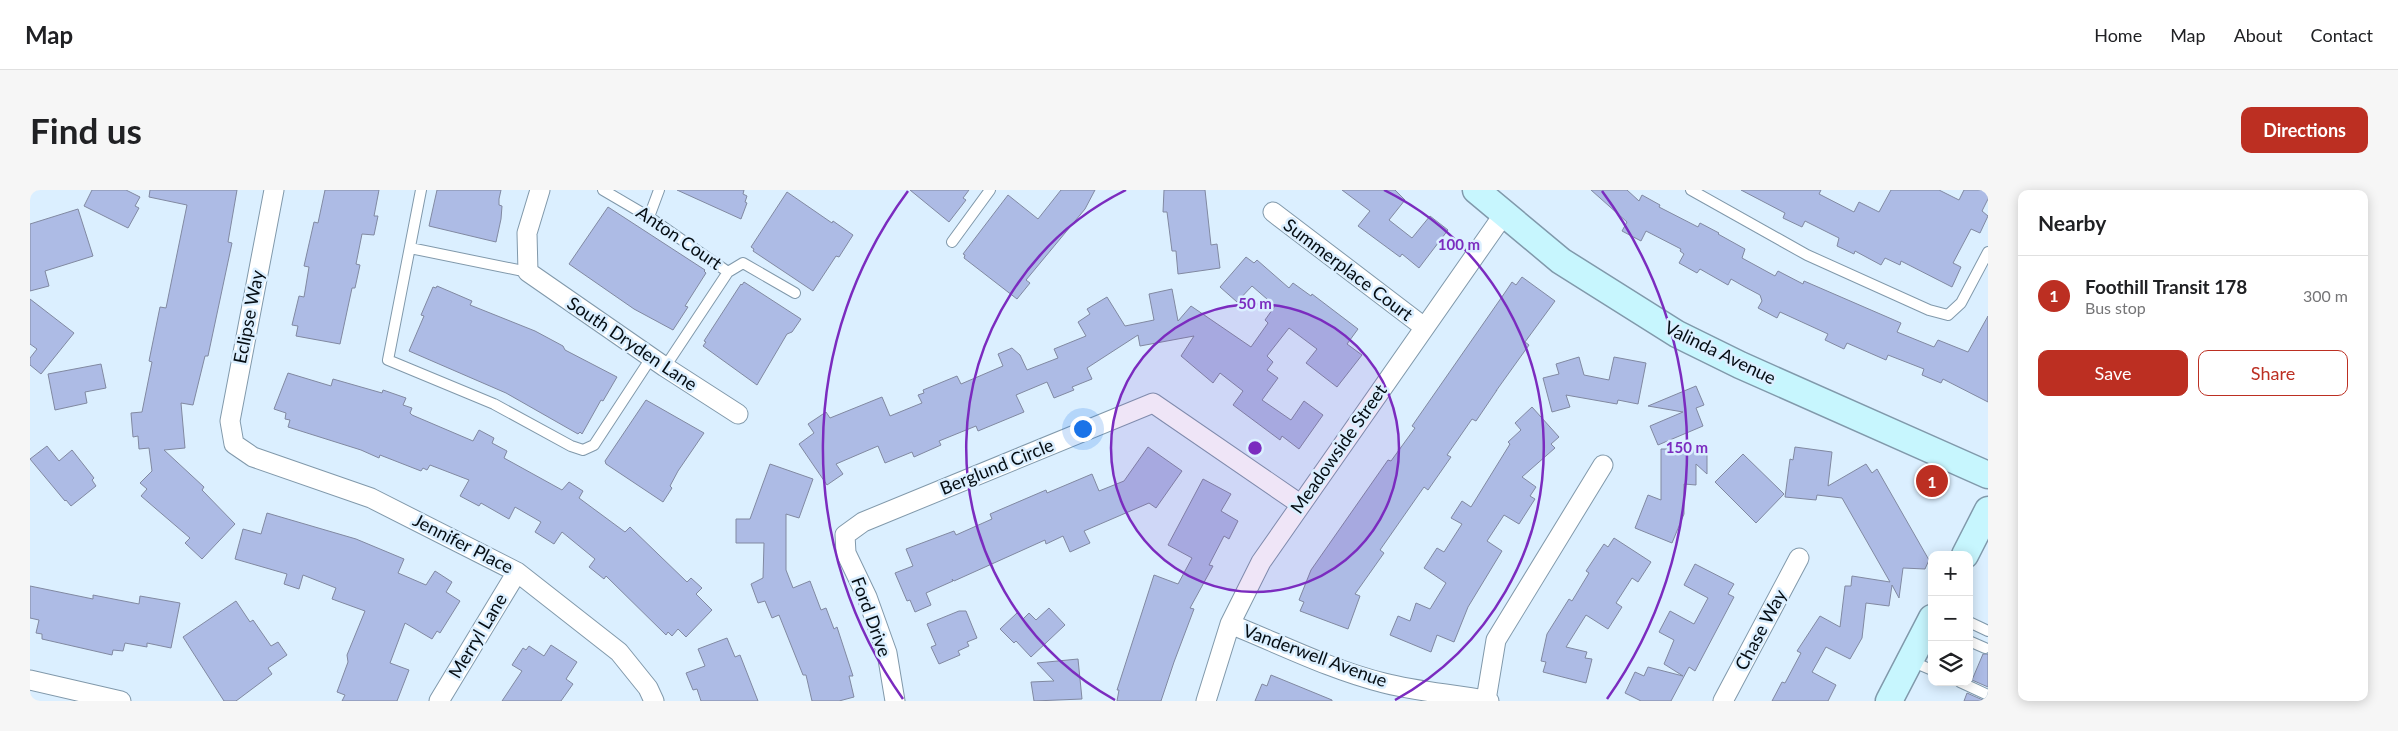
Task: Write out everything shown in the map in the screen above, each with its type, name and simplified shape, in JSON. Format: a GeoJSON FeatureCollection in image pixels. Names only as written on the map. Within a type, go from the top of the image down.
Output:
{"type":"FeatureCollection","features":[{"type":"Feature","properties":{"kind":"main road","name":"Valinda Avenue"},"geometry":{"type":"LineString","coordinates":[[1476,190],[1561,261],[1677,334],[1740,365],[1988,475]]}},
{"type":"Feature","properties":{"kind":"main road"},"geometry":{"type":"LineString","coordinates":[[1968,551],[1984,526]]}},
{"type":"Feature","properties":{"kind":"main road"},"geometry":{"type":"LineString","coordinates":[[1889,701],[1921,665],[1928,635]]}},
{"type":"Feature","properties":{"kind":"street","name":"Eclipse Way"},"geometry":{"type":"LineString","coordinates":[[234,444],[230,420],[274,190]]}},
{"type":"Feature","properties":{"kind":"street"},"geometry":{"type":"LineString","coordinates":[[528,272],[527,233],[540,190]]}},
{"type":"Feature","properties":{"kind":"street","name":"Summerplace Court"},"geometry":{"type":"LineString","coordinates":[[1272,212],[1424,327]]}},
{"type":"Feature","properties":{"kind":"street","name":"Meadowside Street"},"geometry":{"type":"LineString","coordinates":[[1206,701],[1230,624],[1261,562],[1504,214]]}},
{"type":"Feature","properties":{"kind":"street","name":"South Dryden Lane"},"geometry":{"type":"LineString","coordinates":[[528,272],[658,362],[738,414]]}},
{"type":"Feature","properties":{"kind":"street","name":"Berglund Circle"},"geometry":{"type":"LineString","coordinates":[[845,535],[862,522],[1153,403],[1300,504]]}},
{"type":"Feature","properties":{"kind":"street","name":"Jennifer Place"},"geometry":{"type":"LineString","coordinates":[[234,444],[253,457],[372,498],[517,572],[619,652],[648,688],[654,701]]}},
{"type":"Feature","properties":{"kind":"street"},"geometry":{"type":"LineString","coordinates":[[1487,701],[1496,640],[1602,465]]}},
{"type":"Feature","properties":{"kind":"street","name":"Ford Drive"},"geometry":{"type":"LineString","coordinates":[[845,535],[846,553],[867,597],[887,653],[895,701]]}},
{"type":"Feature","properties":{"kind":"street","name":"Chase Way"},"geometry":{"type":"LineString","coordinates":[[1723,701],[1799,558]]}},
{"type":"Feature","properties":{"kind":"street","name":"Merryl Lane"},"geometry":{"type":"LineString","coordinates":[[439,701],[517,572]]}},
{"type":"Feature","properties":{"kind":"street","name":"Vanderwell Avenue"},"geometry":{"type":"LineString","coordinates":[[1230,624],[1329,664],[1383,683],[1437,698],[1487,701]]}},
{"type":"Feature","properties":{"kind":"street"},"geometry":{"type":"LineString","coordinates":[[30,680],[122,701]]}},
{"type":"Feature","properties":{"kind":"lane"},"geometry":{"type":"LineString","coordinates":[[421,190],[410,248],[528,272]]}},
{"type":"Feature","properties":{"kind":"lane","name":"Anton Court"},"geometry":{"type":"LineString","coordinates":[[603,190],[649,217],[728,272]]}},
{"type":"Feature","properties":{"kind":"lane"},"geometry":{"type":"LineString","coordinates":[[649,217],[659,190]]}},
{"type":"Feature","properties":{"kind":"lane"},"geometry":{"type":"LineString","coordinates":[[952,242],[990,190]]}},
{"type":"Feature","properties":{"kind":"lane"},"geometry":{"type":"LineString","coordinates":[[1691,190],[1807,255],[1929,310],[1948,315],[1961,303],[1988,252]]}},
{"type":"Feature","properties":{"kind":"lane","name":"Anton Court"},"geometry":{"type":"LineString","coordinates":[[410,248],[388,360],[494,404],[571,446],[583,450],[594,445],[728,272],[743,262],[795,293]]}},
{"type":"Feature","properties":{"kind":"lane"},"geometry":{"type":"LineString","coordinates":[[1973,624],[1988,630]]}},
{"type":"Feature","properties":{"kind":"lane"},"geometry":{"type":"LineString","coordinates":[[1973,643],[1985,648]]}},
{"type":"Feature","properties":{"kind":"lane"},"geometry":{"type":"LineString","coordinates":[[1969,686],[1988,695]]}},
{"type":"Feature","properties":{"kind":"building"},"geometry":{"type":"Polygon","coordinates":[[[92,190],[126,190],[140,197],[135,206],[139,208],[128,228],[84,206],[92,190]]]}},
{"type":"Feature","properties":{"kind":"building"},"geometry":{"type":"Polygon","coordinates":[[[150,190],[237,190],[228,242],[232,243],[208,356],[205,356],[193,405],[181,403],[185,448],[164,450],[204,487],[202,490],[235,524],[202,559],[185,543],[190,538],[141,496],[147,489],[140,483],[152,471],[149,448],[139,449],[138,436],[133,437],[131,413],[142,412],[152,362],[149,361],[160,307],[166,308],[187,205],[149,197],[150,190]]]}},
{"type":"Feature","properties":{"kind":"building"},"geometry":{"type":"Polygon","coordinates":[[[325,190],[379,190],[374,216],[378,216],[374,235],[362,234],[356,264],[360,265],[355,288],[352,288],[340,344],[296,336],[298,326],[292,325],[299,296],[304,297],[309,267],[304,266],[314,222],[318,223],[325,190]]]}},
{"type":"Feature","properties":{"kind":"building"},"geometry":{"type":"Polygon","coordinates":[[[437,190],[501,190],[499,205],[502,206],[501,219],[496,242],[429,226],[437,190]]]}},
{"type":"Feature","properties":{"kind":"building"},"geometry":{"type":"Polygon","coordinates":[[[677,190],[744,190],[743,194],[747,196],[745,202],[747,203],[741,219],[677,190]]]}},
{"type":"Feature","properties":{"kind":"building"},"geometry":{"type":"Polygon","coordinates":[[[910,190],[969,190],[963,198],[966,200],[949,222],[910,190]]]}},
{"type":"Feature","properties":{"kind":"building"},"geometry":{"type":"Polygon","coordinates":[[[1061,190],[1095,190],[1085,209],[1026,280],[1030,283],[1017,299],[964,258],[965,255],[963,254],[1008,195],[1038,219],[1061,190]]]}},
{"type":"Feature","properties":{"kind":"building"},"geometry":{"type":"Polygon","coordinates":[[[1164,190],[1205,190],[1211,245],[1217,244],[1220,268],[1178,274],[1176,251],[1172,251],[1167,212],[1163,212],[1164,190]]]}},
{"type":"Feature","properties":{"kind":"building"},"geometry":{"type":"Polygon","coordinates":[[[1342,190],[1395,190],[1405,200],[1389,220],[1412,238],[1430,216],[1448,230],[1419,268],[1402,254],[1400,257],[1358,226],[1370,211],[1342,190]]]}},
{"type":"Feature","properties":{"kind":"building"},"geometry":{"type":"Polygon","coordinates":[[[1591,190],[1627,190],[1639,201],[1642,195],[1660,205],[1659,207],[1698,227],[1700,223],[1719,233],[1745,249],[1742,258],[1775,276],[1778,271],[1803,284],[1804,281],[1901,323],[1897,332],[1934,347],[1938,340],[1968,352],[1988,316],[1988,402],[1943,379],[1941,383],[1922,375],[1924,369],[1888,355],[1886,360],[1847,343],[1844,349],[1825,340],[1828,334],[1780,312],[1777,318],[1758,308],[1762,301],[1760,295],[1731,279],[1728,285],[1700,269],[1697,273],[1679,263],[1684,254],[1680,251],[1681,249],[1646,231],[1641,241],[1622,231],[1627,222],[1591,190]]]}},
{"type":"Feature","properties":{"kind":"building"},"geometry":{"type":"Polygon","coordinates":[[[1741,190],[1821,190],[1819,194],[1854,212],[1859,202],[1879,212],[1891,190],[1939,190],[1959,200],[1964,190],[1988,190],[1988,199],[1982,211],[1988,216],[1980,233],[1971,229],[1953,263],[1961,267],[1952,287],[1901,261],[1900,265],[1885,258],[1881,265],[1855,251],[1854,254],[1837,246],[1839,238],[1805,221],[1802,227],[1783,218],[1785,213],[1741,190]]]}},
{"type":"Feature","properties":{"kind":"building"},"geometry":{"type":"Polygon","coordinates":[[[787,192],[853,235],[839,257],[836,256],[813,291],[753,251],[754,249],[751,247],[787,192]]]}},
{"type":"Feature","properties":{"kind":"building"},"geometry":{"type":"Polygon","coordinates":[[[608,207],[705,270],[706,273],[685,306],[688,307],[673,330],[634,309],[569,264],[608,207]]]}},
{"type":"Feature","properties":{"kind":"building"},"geometry":{"type":"Polygon","coordinates":[[[78,209],[93,256],[45,271],[49,286],[30,291],[30,224],[78,209]]]}},
{"type":"Feature","properties":{"kind":"building"},"geometry":{"type":"Polygon","coordinates":[[[1246,257],[1254,263],[1257,260],[1289,288],[1293,283],[1311,296],[1312,294],[1358,329],[1347,344],[1362,355],[1337,387],[1306,363],[1317,349],[1289,328],[1267,356],[1273,362],[1267,370],[1278,378],[1262,400],[1291,420],[1304,401],[1323,415],[1299,449],[1282,436],[1280,440],[1233,405],[1243,391],[1220,373],[1213,383],[1181,356],[1194,336],[1140,346],[1138,335],[1087,368],[1092,379],[1072,387],[1074,390],[1054,398],[1047,382],[1016,395],[1024,412],[978,431],[976,426],[939,441],[941,445],[914,457],[912,452],[885,463],[878,446],[836,464],[843,474],[827,485],[799,444],[814,433],[808,424],[826,412],[830,418],[882,397],[890,416],[922,403],[918,395],[924,393],[923,390],[957,376],[961,384],[1003,366],[998,354],[1012,348],[1020,355],[1027,370],[1058,358],[1054,349],[1086,336],[1078,322],[1090,314],[1087,309],[1107,297],[1125,326],[1154,320],[1149,294],[1172,289],[1178,321],[1191,306],[1251,347],[1268,323],[1265,320],[1275,306],[1252,286],[1237,302],[1220,287],[1246,257]]]}},
{"type":"Feature","properties":{"kind":"building"},"geometry":{"type":"Polygon","coordinates":[[[1522,277],[1555,301],[1525,342],[1529,345],[1476,421],[1472,419],[1447,455],[1451,457],[1428,490],[1424,487],[1380,550],[1384,553],[1355,594],[1360,596],[1348,629],[1300,611],[1304,602],[1299,600],[1311,570],[1388,460],[1391,461],[1415,428],[1412,426],[1512,282],[1516,285],[1522,277]]]}},
{"type":"Feature","properties":{"kind":"building"},"geometry":{"type":"Polygon","coordinates":[[[744,282],[801,319],[792,332],[787,334],[757,385],[703,346],[706,342],[704,341],[744,282]]]}},
{"type":"Feature","properties":{"kind":"building"},"geometry":{"type":"Polygon","coordinates":[[[437,286],[472,301],[470,305],[535,331],[563,346],[565,350],[617,377],[603,401],[601,400],[582,434],[580,432],[578,434],[506,393],[409,351],[424,316],[421,315],[433,287],[436,288],[437,286]]]}},
{"type":"Feature","properties":{"kind":"building"},"geometry":{"type":"Polygon","coordinates":[[[30,299],[74,333],[41,374],[30,365],[30,358],[37,349],[30,344],[30,299]]]}},
{"type":"Feature","properties":{"kind":"building"},"geometry":{"type":"Polygon","coordinates":[[[1579,357],[1584,375],[1609,380],[1614,357],[1646,363],[1638,404],[1618,400],[1617,404],[1566,395],[1570,407],[1552,412],[1543,378],[1559,374],[1556,364],[1579,357]]]}},
{"type":"Feature","properties":{"kind":"building"},"geometry":{"type":"Polygon","coordinates":[[[101,364],[106,388],[85,392],[87,403],[55,410],[48,374],[101,364]]]}},
{"type":"Feature","properties":{"kind":"building"},"geometry":{"type":"Polygon","coordinates":[[[288,373],[331,386],[333,379],[382,393],[383,390],[406,398],[403,405],[412,408],[410,413],[412,415],[473,441],[479,430],[494,438],[492,443],[507,451],[504,458],[562,490],[569,482],[583,491],[579,498],[625,532],[630,527],[687,582],[691,578],[702,588],[696,594],[712,610],[686,637],[678,629],[672,636],[668,632],[666,635],[606,576],[604,579],[589,567],[595,559],[562,532],[554,544],[535,532],[541,522],[515,507],[509,519],[481,503],[479,506],[460,496],[469,480],[430,465],[427,470],[423,468],[421,471],[380,455],[379,458],[361,450],[288,427],[290,420],[285,419],[286,413],[274,409],[288,373]]]}},
{"type":"Feature","properties":{"kind":"building"},"geometry":{"type":"Polygon","coordinates":[[[1696,386],[1704,405],[1696,408],[1703,426],[1658,445],[1650,426],[1683,412],[1648,406],[1696,386]]]}},
{"type":"Feature","properties":{"kind":"building"},"geometry":{"type":"Polygon","coordinates":[[[646,400],[704,433],[678,471],[670,486],[672,488],[663,502],[606,464],[605,461],[646,400]]]}},
{"type":"Feature","properties":{"kind":"building"},"geometry":{"type":"Polygon","coordinates":[[[1532,407],[1559,437],[1551,444],[1555,448],[1522,477],[1536,487],[1530,496],[1535,499],[1519,524],[1504,515],[1487,541],[1502,551],[1468,607],[1454,642],[1437,635],[1431,652],[1390,635],[1398,616],[1410,621],[1416,603],[1430,609],[1446,583],[1424,568],[1437,548],[1444,552],[1462,524],[1451,518],[1462,501],[1471,507],[1510,444],[1508,442],[1521,430],[1515,423],[1532,407]]]}},
{"type":"Feature","properties":{"kind":"building"},"geometry":{"type":"Polygon","coordinates":[[[47,446],[59,461],[72,450],[94,478],[92,480],[96,486],[71,506],[30,459],[47,446]]]}},
{"type":"Feature","properties":{"kind":"building"},"geometry":{"type":"Polygon","coordinates":[[[1148,447],[1182,471],[1156,508],[1149,503],[1084,531],[1090,543],[1070,552],[1063,536],[1046,544],[1045,540],[954,581],[952,579],[953,581],[926,593],[931,605],[915,612],[910,600],[907,601],[895,573],[913,566],[906,549],[954,531],[956,535],[992,519],[990,514],[1046,490],[1047,493],[1092,474],[1099,491],[1124,481],[1148,447]]]}},
{"type":"Feature","properties":{"kind":"building"},"geometry":{"type":"Polygon","coordinates":[[[1795,447],[1832,452],[1828,486],[1866,464],[1872,473],[1877,469],[1928,558],[1925,569],[1903,568],[1899,598],[1892,585],[1889,606],[1866,603],[1862,638],[1850,659],[1826,647],[1812,672],[1836,685],[1828,701],[1772,701],[1782,682],[1785,683],[1801,653],[1797,651],[1820,616],[1840,627],[1845,586],[1851,586],[1852,576],[1890,582],[1842,498],[1817,495],[1816,500],[1785,497],[1790,459],[1793,460],[1795,447]]]}},
{"type":"Feature","properties":{"kind":"building"},"geometry":{"type":"Polygon","coordinates":[[[1661,449],[1707,449],[1707,474],[1696,464],[1696,485],[1684,484],[1684,514],[1672,543],[1635,528],[1648,495],[1661,500],[1661,449]]]}},
{"type":"Feature","properties":{"kind":"building"},"geometry":{"type":"Polygon","coordinates":[[[1743,454],[1784,494],[1756,523],[1715,482],[1743,454]]]}},
{"type":"Feature","properties":{"kind":"building"},"geometry":{"type":"Polygon","coordinates":[[[770,464],[813,479],[799,518],[786,514],[786,570],[793,588],[810,581],[821,610],[826,608],[834,629],[837,627],[853,676],[849,676],[854,697],[839,701],[812,701],[806,675],[803,675],[779,615],[772,618],[765,601],[758,603],[751,584],[763,578],[764,543],[736,543],[736,519],[750,519],[770,464]]]}},
{"type":"Feature","properties":{"kind":"building"},"geometry":{"type":"Polygon","coordinates":[[[1203,479],[1231,494],[1221,511],[1238,521],[1229,539],[1224,536],[1209,565],[1213,566],[1190,608],[1194,609],[1161,701],[1117,701],[1119,690],[1117,690],[1154,575],[1178,584],[1192,558],[1168,545],[1203,479]]]}},
{"type":"Feature","properties":{"kind":"building"},"geometry":{"type":"Polygon","coordinates":[[[267,513],[356,539],[404,559],[398,573],[426,585],[435,571],[452,582],[446,592],[460,601],[440,633],[437,631],[432,639],[405,623],[390,663],[409,670],[397,701],[342,701],[345,695],[337,692],[348,662],[347,655],[365,611],[332,599],[336,588],[303,575],[299,589],[284,584],[287,574],[235,559],[243,529],[261,534],[267,513]]]}},
{"type":"Feature","properties":{"kind":"building"},"geometry":{"type":"Polygon","coordinates":[[[1614,538],[1651,562],[1638,582],[1632,578],[1616,603],[1622,607],[1608,629],[1586,615],[1566,647],[1587,652],[1585,658],[1592,659],[1586,683],[1543,672],[1546,662],[1541,661],[1547,634],[1569,599],[1572,601],[1589,573],[1586,571],[1604,544],[1608,547],[1614,538]]]}},
{"type":"Feature","properties":{"kind":"building"},"geometry":{"type":"Polygon","coordinates":[[[1695,564],[1734,584],[1728,594],[1734,597],[1695,671],[1689,667],[1671,701],[1641,701],[1625,693],[1635,672],[1644,676],[1648,667],[1683,676],[1664,664],[1674,640],[1659,632],[1670,611],[1694,624],[1708,598],[1684,585],[1695,564]]]}},
{"type":"Feature","properties":{"kind":"building"},"geometry":{"type":"Polygon","coordinates":[[[30,586],[93,599],[93,595],[139,604],[140,596],[180,603],[171,648],[147,643],[147,647],[125,643],[123,651],[113,650],[112,655],[42,639],[42,634],[36,633],[39,620],[30,618],[30,586]]]}},
{"type":"Feature","properties":{"kind":"building"},"geometry":{"type":"Polygon","coordinates":[[[236,601],[250,622],[253,620],[271,646],[278,642],[287,655],[268,668],[272,674],[236,701],[224,701],[183,637],[236,601]]]}},
{"type":"Feature","properties":{"kind":"building"},"geometry":{"type":"Polygon","coordinates":[[[1049,608],[1065,625],[1031,657],[1016,641],[1014,643],[1000,629],[1017,613],[1023,619],[1029,613],[1036,620],[1049,608]]]}},
{"type":"Feature","properties":{"kind":"building"},"geometry":{"type":"Polygon","coordinates":[[[959,611],[966,611],[977,638],[967,642],[969,646],[958,651],[960,655],[939,664],[931,647],[936,645],[927,624],[959,611]]]}},
{"type":"Feature","properties":{"kind":"building"},"geometry":{"type":"Polygon","coordinates":[[[727,638],[735,657],[740,655],[758,701],[701,701],[697,689],[693,690],[686,673],[705,666],[698,649],[727,638]]]}},
{"type":"Feature","properties":{"kind":"building"},"geometry":{"type":"Polygon","coordinates":[[[551,645],[577,662],[566,679],[573,684],[561,701],[502,701],[522,671],[512,665],[523,648],[526,650],[529,646],[544,656],[551,645]]]}},
{"type":"Feature","properties":{"kind":"building"},"geometry":{"type":"Polygon","coordinates":[[[1983,654],[1988,654],[1988,687],[1973,680],[1983,654]]]}},
{"type":"Feature","properties":{"kind":"building"},"geometry":{"type":"Polygon","coordinates":[[[1078,659],[1082,699],[1034,701],[1031,682],[1054,681],[1037,663],[1078,659]]]}},
{"type":"Feature","properties":{"kind":"building"},"geometry":{"type":"Polygon","coordinates":[[[1271,675],[1332,701],[1255,701],[1262,684],[1267,686],[1271,675]]]}},
{"type":"Feature","properties":{"kind":"building"},"geometry":{"type":"Polygon","coordinates":[[[1967,693],[1985,701],[1964,701],[1967,693]]]}},
{"type":"Feature","properties":{"kind":"place","name":"Foothill Transit 178"},"geometry":{"type":"Point","coordinates":[1932,481]}}]}
